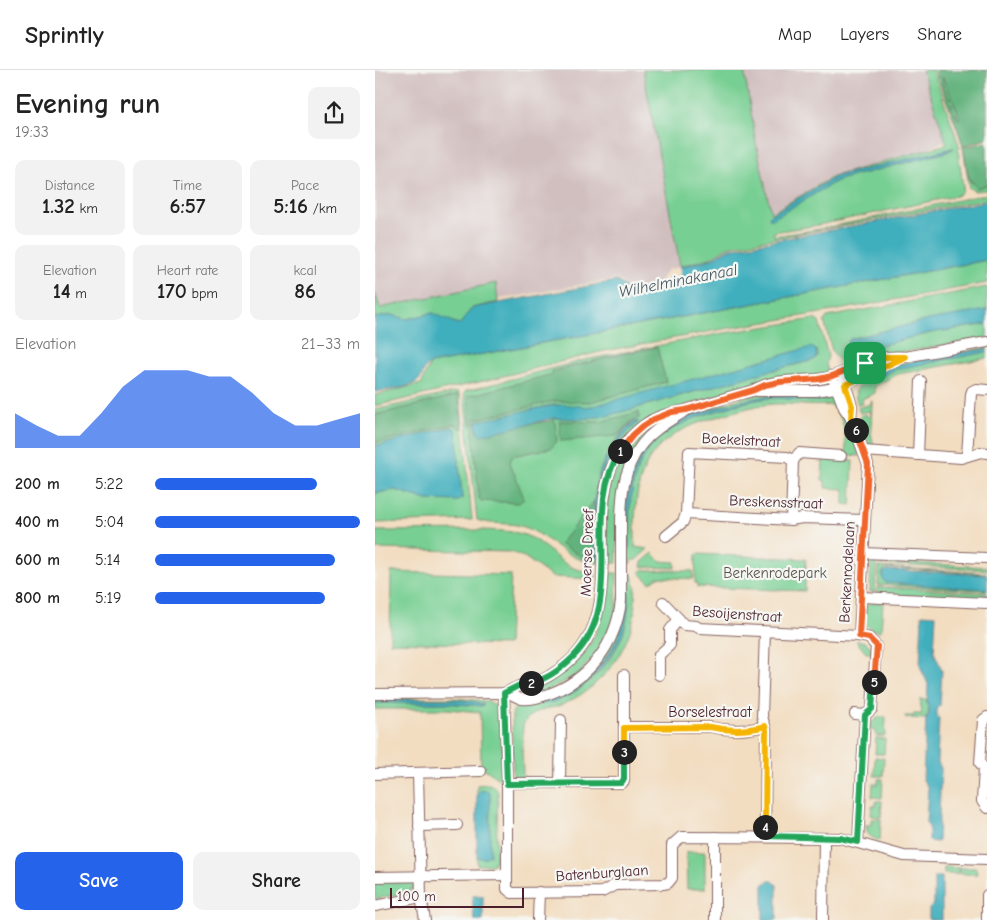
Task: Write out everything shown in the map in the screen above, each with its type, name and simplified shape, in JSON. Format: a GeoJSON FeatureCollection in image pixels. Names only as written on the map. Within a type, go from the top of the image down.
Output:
{"type":"FeatureCollection","features":[{"type":"Feature","properties":{"kind":"street","name":"Moerse Dreef"},"geometry":{"type":"LineString","coordinates":[[754,390],[816,392],[840,386],[905,357],[987,342]]}},
{"type":"Feature","properties":{"kind":"street","name":"Moerse Dreef"},"geometry":{"type":"LineString","coordinates":[[506,693],[518,686],[541,680],[555,672],[580,650],[589,637],[600,604],[604,493],[607,478],[623,447],[643,426],[654,419],[672,412],[686,410],[765,385],[819,379],[875,359],[895,356],[905,357]]}},
{"type":"Feature","properties":{"kind":"street","name":"Berkenrodelaan"},"geometry":{"type":"LineString","coordinates":[[837,374],[844,408],[851,418],[868,464],[859,636],[869,638],[877,646],[872,709],[860,714],[858,842]]}},
{"type":"Feature","properties":{"kind":"street"},"geometry":{"type":"LineString","coordinates":[[917,455],[921,382]]}},
{"type":"Feature","properties":{"kind":"street"},"geometry":{"type":"LineString","coordinates":[[967,456],[971,394],[976,389],[987,390]]}},
{"type":"Feature","properties":{"kind":"street","name":"Moerse Dreef"},"geometry":{"type":"LineString","coordinates":[[375,694],[506,693],[522,699],[543,696],[564,688],[589,670],[609,644],[619,616],[621,601],[621,498],[626,475],[635,454],[643,442],[686,410]]}},
{"type":"Feature","properties":{"kind":"street"},"geometry":{"type":"LineString","coordinates":[[864,451],[961,458],[981,452],[987,453]]}},
{"type":"Feature","properties":{"kind":"street","name":"Boekelstraat"},"geometry":{"type":"LineString","coordinates":[[687,514],[689,452],[787,458],[793,461]]}},
{"type":"Feature","properties":{"kind":"street","name":"Boekelstraat"},"geometry":{"type":"LineString","coordinates":[[791,520],[793,461],[799,453],[841,456]]}},
{"type":"Feature","properties":{"kind":"street"},"geometry":{"type":"LineString","coordinates":[[666,536],[683,522],[687,514]]}},
{"type":"Feature","properties":{"kind":"street","name":"Breskensstraat"},"geometry":{"type":"LineString","coordinates":[[687,514],[791,520],[802,518],[865,520]]}},
{"type":"Feature","properties":{"kind":"street"},"geometry":{"type":"LineString","coordinates":[[863,553],[987,558]]}},
{"type":"Feature","properties":{"kind":"street"},"geometry":{"type":"LineString","coordinates":[[861,597],[987,603]]}},
{"type":"Feature","properties":{"kind":"street"},"geometry":{"type":"LineString","coordinates":[[663,602],[679,619]]}},
{"type":"Feature","properties":{"kind":"street","name":"Besoijenstraat"},"geometry":{"type":"LineString","coordinates":[[659,675],[659,655],[670,645],[670,630],[679,619],[684,625],[699,628],[859,636]]}},
{"type":"Feature","properties":{"kind":"street"},"geometry":{"type":"LineString","coordinates":[[765,632],[762,716],[766,730],[765,836]]}},
{"type":"Feature","properties":{"kind":"street"},"geometry":{"type":"LineString","coordinates":[[507,784],[621,783],[624,781],[624,675]]}},
{"type":"Feature","properties":{"kind":"street","name":"Batenburglaan"},"geometry":{"type":"LineString","coordinates":[[506,693],[507,889],[509,892],[602,892],[615,885],[663,884],[672,878],[672,844],[681,837],[765,836],[840,838],[903,856],[987,860]]}},
{"type":"Feature","properties":{"kind":"street"},"geometry":{"type":"LineString","coordinates":[[987,717],[983,720],[984,740],[980,762],[985,768],[982,801],[987,808]]}},
{"type":"Feature","properties":{"kind":"street"},"geometry":{"type":"LineString","coordinates":[[561,720],[561,784]]}},
{"type":"Feature","properties":{"kind":"street","name":"Borselestraat"},"geometry":{"type":"LineString","coordinates":[[624,728],[710,727],[752,730],[765,726]]}},
{"type":"Feature","properties":{"kind":"street"},"geometry":{"type":"LineString","coordinates":[[375,774],[481,771]]}},
{"type":"Feature","properties":{"kind":"street"},"geometry":{"type":"LineString","coordinates":[[418,773],[421,897],[425,920]]}},
{"type":"Feature","properties":{"kind":"street"},"geometry":{"type":"LineString","coordinates":[[419,826],[457,826]]}},
{"type":"Feature","properties":{"kind":"street"},"geometry":{"type":"LineString","coordinates":[[715,837],[715,920]]}},
{"type":"Feature","properties":{"kind":"street"},"geometry":{"type":"LineString","coordinates":[[823,920],[824,838]]}},
{"type":"Feature","properties":{"kind":"street"},"geometry":{"type":"LineString","coordinates":[[375,877],[507,875]]}},
{"type":"Feature","properties":{"kind":"street"},"geometry":{"type":"LineString","coordinates":[[538,920],[539,892]]}},
{"type":"Feature","properties":{"kind":"street"},"geometry":{"type":"LineString","coordinates":[[987,895],[987,920]]}},
{"type":"Feature","properties":{"kind":"street"},"geometry":{"type":"LineString","coordinates":[[375,906],[421,897]]}},
{"type":"Feature","properties":{"kind":"shaded area"},"geometry":{"type":"Polygon","coordinates":[[[375,70],[931,70],[957,135],[773,221],[717,258],[667,270],[657,286],[633,289],[616,279],[375,321],[375,70]]]}},
{"type":"Feature","properties":{"kind":"green space"},"geometry":{"type":"Polygon","coordinates":[[[643,70],[744,70],[756,143],[771,213],[834,176],[947,144],[922,70],[933,70],[960,148],[958,149],[962,192],[956,196],[819,225],[774,232],[774,236],[820,229],[987,194],[987,199],[728,247],[710,258],[680,266],[643,70]],[[953,148],[837,176],[769,217],[771,219],[838,180],[947,152],[953,148]]]}},
{"type":"Feature","properties":{"kind":"green space"},"geometry":{"type":"Polygon","coordinates":[[[935,70],[987,70],[987,139],[964,146],[987,142],[987,185],[977,188],[969,177],[959,134],[935,70]],[[942,76],[943,84],[958,119],[960,118],[942,76]]]}},
{"type":"Feature","properties":{"kind":"green space"},"geometry":{"type":"Polygon","coordinates":[[[941,73],[958,112],[960,118],[958,119],[943,84],[941,73]]]}},
{"type":"Feature","properties":{"kind":"green space"},"geometry":{"type":"Polygon","coordinates":[[[963,147],[970,181],[977,188],[987,185],[987,190],[975,191],[969,188],[963,147]]]}},
{"type":"Feature","properties":{"kind":"green space"},"geometry":{"type":"Polygon","coordinates":[[[987,260],[987,283],[600,352],[375,406],[375,395],[421,384],[430,364],[987,260]]]}},
{"type":"Feature","properties":{"kind":"green space"},"geometry":{"type":"Polygon","coordinates":[[[496,283],[498,302],[472,308],[459,324],[433,313],[407,319],[391,315],[375,318],[375,292],[380,308],[496,283]]]}},
{"type":"Feature","properties":{"kind":"green space"},"geometry":{"type":"Polygon","coordinates":[[[987,287],[987,310],[912,324],[850,339],[849,349],[853,352],[930,333],[987,324],[987,338],[911,351],[903,352],[902,350],[902,352],[887,354],[885,352],[885,354],[874,357],[873,355],[873,357],[855,363],[854,361],[845,366],[832,351],[824,321],[827,317],[987,287]]]}},
{"type":"Feature","properties":{"kind":"green space"},"geometry":{"type":"Polygon","coordinates":[[[814,319],[819,322],[828,356],[826,364],[829,374],[751,384],[751,386],[667,411],[612,458],[602,482],[600,495],[600,563],[590,562],[570,555],[527,528],[477,520],[464,393],[584,360],[718,334],[814,319]],[[657,348],[622,354],[552,371],[553,374],[472,420],[555,401],[591,402],[666,382],[657,348]],[[816,350],[593,406],[551,405],[472,423],[479,498],[481,501],[510,463],[512,456],[551,448],[557,441],[554,418],[581,419],[607,416],[814,360],[817,356],[816,350]],[[639,413],[603,422],[561,421],[616,436],[636,419],[639,413]],[[636,421],[622,432],[606,456],[596,484],[594,501],[561,543],[590,562],[598,558],[597,519],[600,484],[612,452],[623,437],[638,423],[636,421]]]}},
{"type":"Feature","properties":{"kind":"green space"},"geometry":{"type":"Polygon","coordinates":[[[657,347],[666,382],[591,402],[555,401],[472,420],[472,423],[470,423],[468,396],[553,374],[552,372],[657,347]]]}},
{"type":"Feature","properties":{"kind":"green space"},"geometry":{"type":"Polygon","coordinates":[[[987,347],[987,349],[930,358],[987,347]]]}},
{"type":"Feature","properties":{"kind":"green space"},"geometry":{"type":"Polygon","coordinates":[[[987,352],[987,358],[898,374],[875,386],[875,393],[862,399],[863,404],[858,405],[856,389],[864,382],[862,379],[896,364],[924,359],[882,371],[871,378],[872,380],[893,370],[908,366],[987,352]]]}},
{"type":"Feature","properties":{"kind":"green space"},"geometry":{"type":"Polygon","coordinates":[[[457,392],[460,395],[472,520],[375,523],[375,493],[396,490],[427,500],[462,499],[456,435],[455,429],[452,427],[375,446],[375,443],[455,424],[458,395],[375,415],[375,410],[457,392]]]}},
{"type":"Feature","properties":{"kind":"green space"},"geometry":{"type":"Polygon","coordinates":[[[829,393],[833,395],[838,401],[860,456],[846,455],[845,435],[841,420],[829,405],[764,405],[713,418],[689,427],[670,438],[656,450],[646,465],[640,482],[637,501],[635,547],[648,549],[636,560],[631,560],[631,563],[624,563],[624,507],[632,467],[649,441],[684,417],[744,397],[759,394],[829,393]],[[779,395],[747,400],[689,417],[663,432],[640,459],[633,476],[628,493],[626,511],[627,549],[629,549],[631,499],[641,461],[652,446],[667,433],[687,421],[751,401],[773,398],[818,401],[829,398],[779,395]]]}},
{"type":"Feature","properties":{"kind":"green space"},"geometry":{"type":"Polygon","coordinates":[[[458,395],[462,429],[454,424],[375,443],[375,415],[458,395]]]}},
{"type":"Feature","properties":{"kind":"green space"},"geometry":{"type":"Polygon","coordinates":[[[872,401],[871,432],[874,447],[868,443],[860,416],[866,414],[867,417],[870,416],[869,411],[860,413],[858,408],[871,404],[872,401]]]}},
{"type":"Feature","properties":{"kind":"green space"},"geometry":{"type":"Polygon","coordinates":[[[639,412],[639,418],[632,421],[616,436],[561,441],[559,421],[599,422],[639,412]]]}},
{"type":"Feature","properties":{"kind":"green space"},"geometry":{"type":"Polygon","coordinates":[[[666,417],[620,480],[617,507],[617,563],[607,563],[606,518],[609,485],[627,448],[643,430],[666,417]]]}},
{"type":"Feature","properties":{"kind":"green space"},"geometry":{"type":"Polygon","coordinates":[[[554,418],[557,441],[551,448],[512,456],[510,463],[524,498],[519,503],[481,501],[479,498],[472,423],[478,421],[476,425],[477,431],[550,421],[554,418]]]}},
{"type":"Feature","properties":{"kind":"green space"},"geometry":{"type":"Polygon","coordinates":[[[823,459],[853,461],[851,505],[844,504],[844,489],[825,488],[825,481],[822,480],[823,459]]]}},
{"type":"Feature","properties":{"kind":"green space"},"geometry":{"type":"Polygon","coordinates":[[[594,501],[595,557],[586,558],[587,560],[560,544],[594,501]]]}},
{"type":"Feature","properties":{"kind":"green space"},"geometry":{"type":"Polygon","coordinates":[[[482,530],[514,532],[526,535],[541,544],[567,565],[584,571],[595,572],[595,579],[552,577],[526,558],[511,552],[375,549],[375,531],[482,530]]]}},
{"type":"Feature","properties":{"kind":"green space"},"geometry":{"type":"Polygon","coordinates":[[[653,553],[660,561],[675,562],[675,568],[641,567],[642,562],[653,553]]]}},
{"type":"Feature","properties":{"kind":"green space","name":"Berkenrodepark"},"geometry":{"type":"Polygon","coordinates":[[[696,555],[806,559],[805,591],[697,587],[697,583],[695,583],[696,555]]]}},
{"type":"Feature","properties":{"kind":"green space"},"geometry":{"type":"Polygon","coordinates":[[[879,561],[987,567],[987,570],[879,564],[879,561]]]}},
{"type":"Feature","properties":{"kind":"green space"},"geometry":{"type":"Polygon","coordinates":[[[871,562],[876,562],[875,592],[870,592],[871,562]]]}},
{"type":"Feature","properties":{"kind":"green space"},"geometry":{"type":"Polygon","coordinates":[[[879,567],[987,573],[887,568],[882,573],[886,583],[987,589],[987,591],[878,585],[879,567]]]}},
{"type":"Feature","properties":{"kind":"green space"},"geometry":{"type":"Polygon","coordinates":[[[641,570],[693,571],[693,579],[658,577],[650,583],[640,573],[641,570]]]}},
{"type":"Feature","properties":{"kind":"green space"},"geometry":{"type":"Polygon","coordinates":[[[391,572],[511,575],[508,645],[390,642],[391,572]]]}},
{"type":"Feature","properties":{"kind":"green space"},"geometry":{"type":"Polygon","coordinates":[[[607,573],[617,573],[616,613],[602,648],[578,674],[545,692],[522,696],[521,690],[564,670],[579,658],[587,648],[599,624],[605,598],[607,573]]]}},
{"type":"Feature","properties":{"kind":"green space"},"geometry":{"type":"Polygon","coordinates":[[[625,573],[631,573],[636,586],[634,616],[625,644],[618,657],[599,681],[587,690],[561,705],[536,712],[527,718],[524,723],[523,733],[523,777],[513,777],[513,711],[523,702],[543,699],[607,654],[625,573]],[[626,587],[626,607],[622,626],[604,660],[591,674],[576,685],[540,704],[559,699],[577,690],[593,678],[618,645],[625,626],[628,606],[626,587]]]}},
{"type":"Feature","properties":{"kind":"green space"},"geometry":{"type":"Polygon","coordinates":[[[878,587],[987,593],[987,600],[878,594],[878,587]]]}},
{"type":"Feature","properties":{"kind":"green space"},"geometry":{"type":"Polygon","coordinates":[[[871,602],[883,603],[881,631],[871,629],[866,624],[865,607],[871,602]]]}},
{"type":"Feature","properties":{"kind":"green space"},"geometry":{"type":"Polygon","coordinates":[[[857,640],[863,641],[871,647],[873,653],[866,653],[857,640]]]}},
{"type":"Feature","properties":{"kind":"green space"},"geometry":{"type":"Polygon","coordinates":[[[375,698],[454,698],[488,701],[497,706],[505,781],[481,768],[480,712],[447,709],[375,709],[375,703],[445,703],[483,706],[484,704],[447,700],[375,700],[375,698]]]}},
{"type":"Feature","properties":{"kind":"green space"},"geometry":{"type":"Polygon","coordinates":[[[920,700],[927,700],[929,711],[926,719],[905,718],[905,716],[922,714],[920,700]]]}},
{"type":"Feature","properties":{"kind":"green space"},"geometry":{"type":"Polygon","coordinates":[[[879,717],[886,717],[885,736],[876,736],[876,730],[870,729],[870,724],[879,717]]]}},
{"type":"Feature","properties":{"kind":"green space"},"geometry":{"type":"Polygon","coordinates":[[[876,738],[885,739],[884,754],[875,754],[876,738]]]}},
{"type":"Feature","properties":{"kind":"green space"},"geometry":{"type":"Polygon","coordinates":[[[875,757],[884,758],[883,776],[874,776],[875,757]]]}},
{"type":"Feature","properties":{"kind":"green space"},"geometry":{"type":"Polygon","coordinates":[[[878,779],[883,779],[882,798],[872,797],[873,784],[878,784],[878,779]]]}},
{"type":"Feature","properties":{"kind":"green space"},"geometry":{"type":"Polygon","coordinates":[[[489,784],[495,787],[498,792],[496,860],[492,865],[477,865],[477,855],[479,858],[485,858],[490,794],[486,790],[480,791],[477,794],[477,785],[489,784]]]}},
{"type":"Feature","properties":{"kind":"green space"},"geometry":{"type":"Polygon","coordinates":[[[876,801],[882,801],[881,817],[871,816],[872,806],[876,806],[876,801]]]}},
{"type":"Feature","properties":{"kind":"green space"},"geometry":{"type":"Polygon","coordinates":[[[871,819],[881,819],[880,841],[867,832],[866,825],[871,825],[871,819]]]}},
{"type":"Feature","properties":{"kind":"green space"},"geometry":{"type":"Polygon","coordinates":[[[686,852],[705,852],[705,889],[687,889],[686,852]]]}},
{"type":"Feature","properties":{"kind":"green space"},"geometry":{"type":"Polygon","coordinates":[[[944,867],[958,868],[958,874],[944,874],[944,867]]]}},
{"type":"Feature","properties":{"kind":"green space"},"geometry":{"type":"Polygon","coordinates":[[[959,868],[976,868],[977,874],[960,874],[959,868]]]}},
{"type":"Feature","properties":{"kind":"green space"},"geometry":{"type":"Polygon","coordinates":[[[375,878],[413,880],[414,889],[410,889],[410,892],[375,899],[375,878]]]}},
{"type":"Feature","properties":{"kind":"water"},"geometry":{"type":"Polygon","coordinates":[[[954,148],[947,152],[838,180],[771,220],[769,216],[837,176],[954,148]]]}},
{"type":"Feature","properties":{"kind":"water"},"geometry":{"type":"Polygon","coordinates":[[[987,201],[987,260],[430,364],[416,383],[405,387],[375,392],[375,318],[391,315],[407,319],[433,313],[458,324],[461,323],[472,308],[616,281],[633,291],[682,282],[680,267],[711,259],[729,249],[987,201]]]}},
{"type":"Feature","properties":{"kind":"water"},"geometry":{"type":"Polygon","coordinates":[[[987,310],[987,324],[930,333],[853,352],[847,344],[850,339],[928,320],[987,310]]]}},
{"type":"Feature","properties":{"kind":"water"},"geometry":{"type":"Polygon","coordinates":[[[811,347],[816,350],[817,356],[814,360],[607,416],[581,419],[554,418],[482,435],[479,434],[476,425],[478,421],[548,406],[593,406],[811,347]]]}},
{"type":"Feature","properties":{"kind":"water"},"geometry":{"type":"Polygon","coordinates":[[[987,349],[987,352],[897,369],[873,380],[870,379],[880,372],[909,362],[987,349]]]}},
{"type":"Feature","properties":{"kind":"water"},"geometry":{"type":"Polygon","coordinates":[[[779,395],[829,398],[809,401],[773,398],[743,403],[687,421],[667,433],[652,446],[641,461],[635,479],[631,499],[629,549],[627,549],[626,511],[628,493],[639,459],[649,445],[663,432],[689,417],[739,402],[779,395]]]}},
{"type":"Feature","properties":{"kind":"water"},"geometry":{"type":"Polygon","coordinates":[[[638,421],[612,452],[600,484],[597,500],[598,556],[596,559],[594,510],[595,495],[602,466],[609,452],[624,431],[638,421]]]}},
{"type":"Feature","properties":{"kind":"water"},"geometry":{"type":"Polygon","coordinates":[[[452,427],[456,430],[462,499],[458,501],[427,500],[396,490],[375,493],[375,446],[452,427]]]}},
{"type":"Feature","properties":{"kind":"water"},"geometry":{"type":"Polygon","coordinates":[[[887,570],[987,575],[987,589],[886,583],[883,580],[883,573],[887,570]]]}},
{"type":"Feature","properties":{"kind":"water"},"geometry":{"type":"Polygon","coordinates":[[[627,585],[629,586],[629,598],[625,626],[610,656],[590,680],[578,689],[566,697],[539,704],[580,684],[597,669],[611,651],[624,616],[627,585]]]}},
{"type":"Feature","properties":{"kind":"water"},"geometry":{"type":"Polygon","coordinates":[[[922,614],[936,615],[934,652],[942,670],[940,706],[937,708],[937,716],[939,718],[937,761],[941,768],[938,842],[929,841],[929,827],[926,822],[928,788],[923,780],[926,718],[929,715],[929,708],[927,705],[928,684],[920,666],[922,614]]]}},
{"type":"Feature","properties":{"kind":"water"},"geometry":{"type":"Polygon","coordinates":[[[448,699],[476,702],[484,705],[375,703],[375,700],[448,699]]]}},
{"type":"Feature","properties":{"kind":"water"},"geometry":{"type":"Polygon","coordinates":[[[487,790],[490,794],[490,855],[485,858],[479,858],[477,855],[477,794],[480,791],[487,790]]]}},
{"type":"Feature","properties":{"kind":"water"},"geometry":{"type":"Polygon","coordinates":[[[934,877],[942,877],[942,920],[929,920],[929,909],[934,904],[934,877]]]}},
{"type":"Feature","properties":{"kind":"water"},"geometry":{"type":"Polygon","coordinates":[[[768,881],[773,881],[777,885],[777,920],[763,920],[763,885],[768,881]]]}},
{"type":"Feature","properties":{"kind":"water"},"geometry":{"type":"Polygon","coordinates":[[[472,896],[483,896],[483,920],[474,920],[472,896]]]}},
{"type":"Feature","properties":{"kind":"route"},"geometry":{"type":"LineString","coordinates":[[885,357],[905,357],[845,385],[852,406],[851,418],[868,464],[859,636],[869,638],[877,646],[872,709],[865,715],[858,842],[840,838],[765,836],[765,726],[752,730],[710,727],[624,728],[624,781],[621,783],[507,784],[504,693],[518,686],[541,680],[555,672],[580,650],[589,637],[600,604],[603,510],[607,478],[615,460],[633,435],[654,419],[672,412],[686,410],[765,385],[832,376],[865,363],[885,357]]}},
{"type":"Feature","properties":{"kind":"water label","name":"Wilhelminakanaal"},"geometry":{"type":"Point","coordinates":[678,281]}}]}
